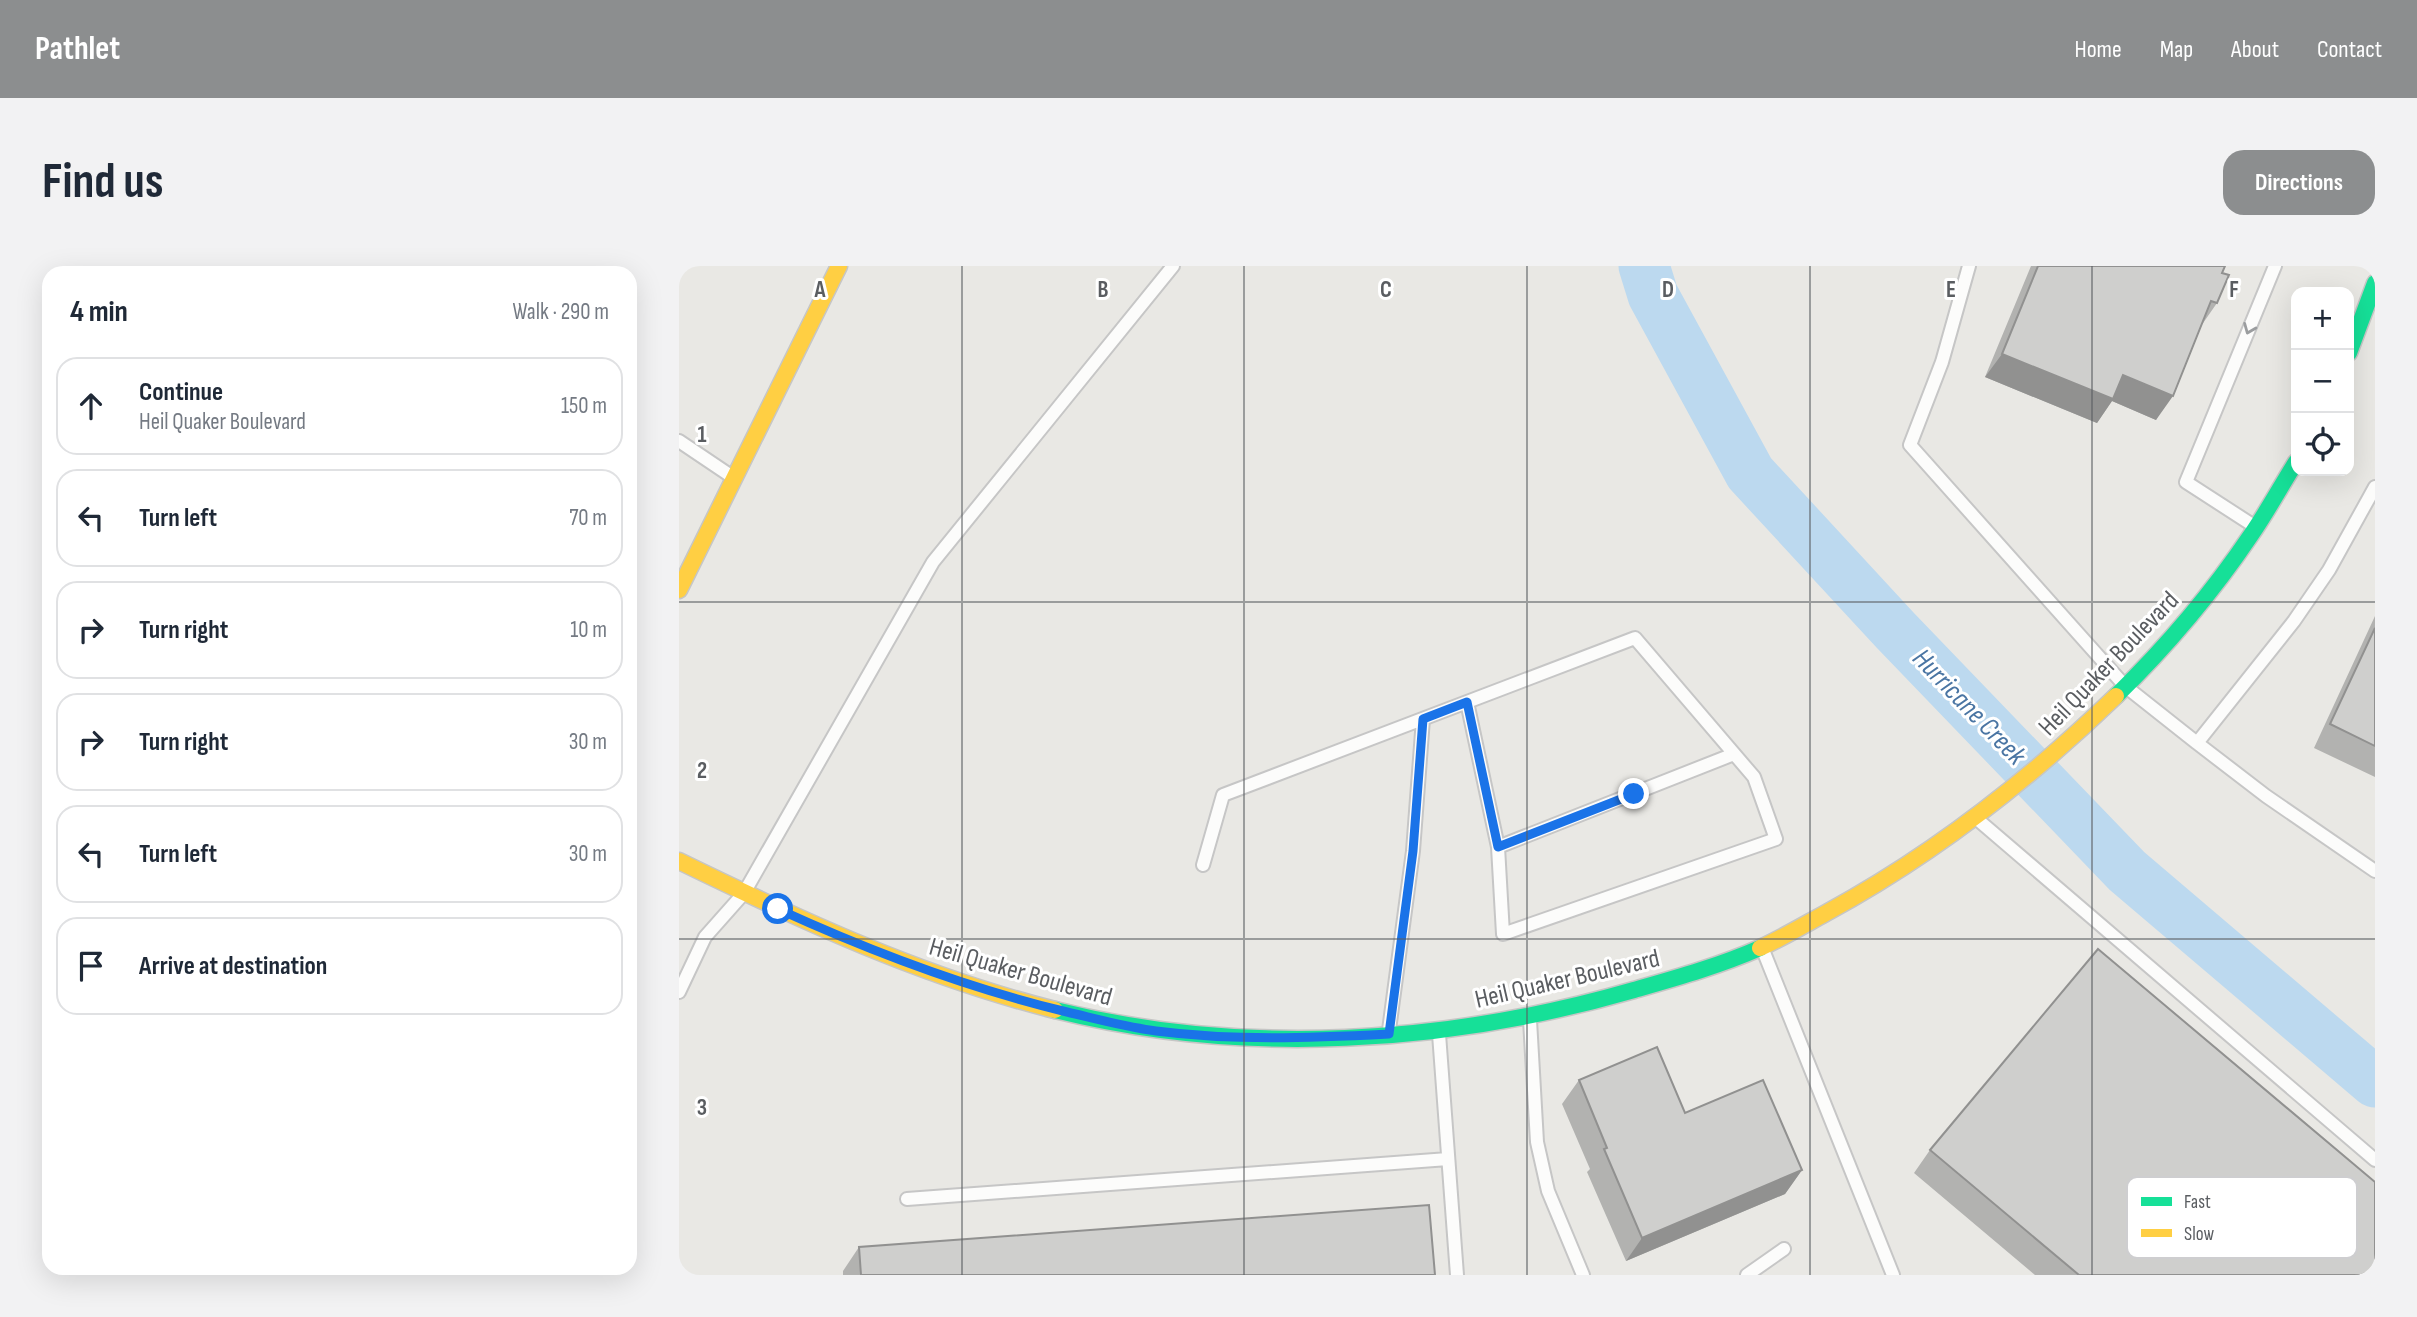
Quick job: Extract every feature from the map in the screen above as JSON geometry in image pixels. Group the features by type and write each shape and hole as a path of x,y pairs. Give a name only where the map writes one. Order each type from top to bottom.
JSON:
{"street":[{"path":"679,590 839,266"},
{"path":"2350,350 2370,310 2375,283"},
{"name":"Heil Quaker Boulevard","path":"679,861 831,933 928,972 1027,1003 1154,1031 1240,1038 1389,1034 1439,1030 1569,1008 1677,978 1781,938 1863,891 2014,788 2046,762 2125,686 2184,623 2257,527 2291,470"}],"lane":[{"path":"679,992 705,937 744,893 933,562 1173,266"},
{"path":"1969,266 1942,362 1910,445 2125,686 2266,796 2375,871"},
{"path":"2257,527 2186,482 2275,266"},
{"path":"679,441 734,478"},
{"path":"2197,743 2294,621 2329,570 2375,487"},
{"path":"1203,865 1223,795 1423,719 1467,702 1635,638 1754,777 1776,839 1503,934 1498,847 1467,702"},
{"path":"1389,1034 1413,851 1423,719"},
{"path":"1498,847 1734,754"},
{"path":"1975,817 2375,1160"},
{"path":"1762,946 1893,1275"},
{"path":"1529,1016 1537,1142 1548,1191 1583,1275"},
{"path":"1439,1030 1457,1275"},
{"path":"907,1199 1448,1159"},
{"path":"1747,1275 1784,1249"}],"building":[{"path":"2038,266 2225,266 2222,273 2229,275 2217,303 2211,301 2173,396 2123,375 2113,399 2002,354"},
{"path":"2375,628 2375,746 2330,724"},
{"path":"2098,949 2375,1182 2375,1275 2079,1275 1930,1150"},
{"path":"1657,1047 1685,1113 1763,1080 1802,1170 1642,1238 1604,1149 1607,1148 1579,1080"},
{"path":"1429,1205 1435,1275 861,1275 859,1247"}],"waterway":[{"name":"Hurricane Creek","path":"1644,266 1653,295 1750,473 1895,630 2127,871 2375,1082"}],"traffic: fast":[{"path":"2350,350 2375,283"},
{"path":"2116,696 2204,599 2257,526 2291,470"},
{"path":"1055,1010 1126,1025 1272,1039 1345,1038 1418,1032 1491,1023 1563,1008 1682,976 1760,948"}],"traffic: slow":[{"path":"679,590 839,266"},
{"path":"1760,948 1866,890 1942,841 2049,757 2116,696"},
{"path":"679,861 770,905 910,964 1006,997 1055,1010"}],"route":[{"path":"778,909 928,972 1027,1003 1112,1023 1154,1031 1240,1038 1389,1034 1413,851 1423,719 1467,702 1498,847 1634,794"}]}
